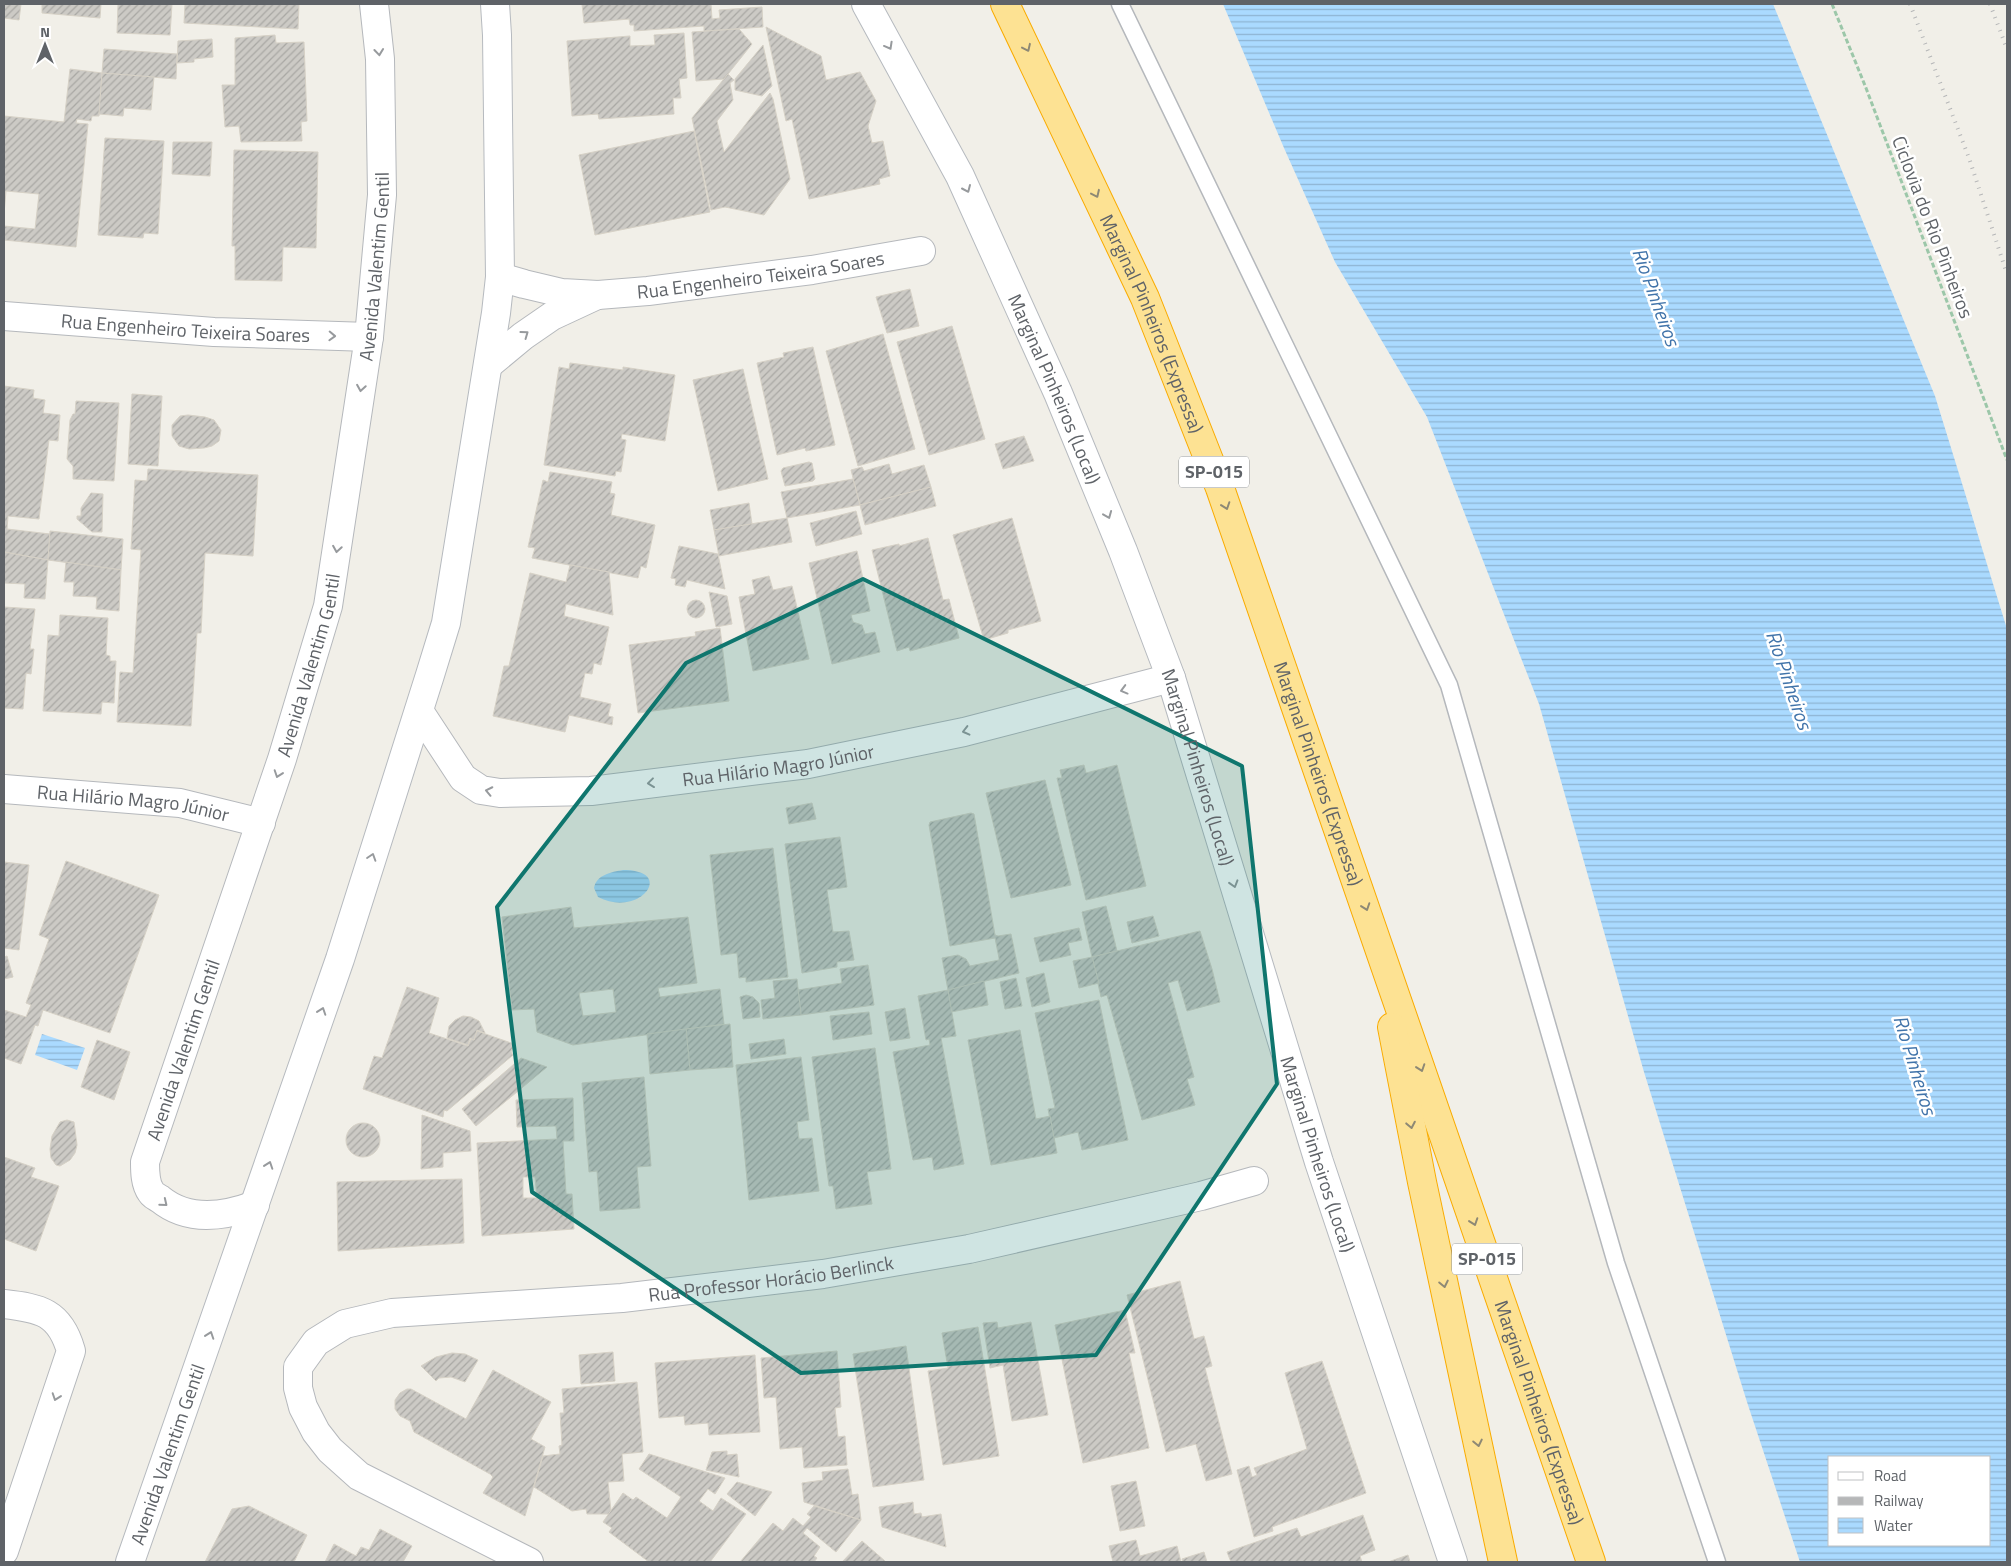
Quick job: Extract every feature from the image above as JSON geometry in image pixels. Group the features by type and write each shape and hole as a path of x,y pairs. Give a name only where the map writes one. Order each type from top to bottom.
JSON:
{"highway":[{"name":"Marginal Pinheiros (Expressa)","path":"1005,4 1145,298 1213,470 1591,1562"},
{"path":"1382,956 1407,1107 1503,1562"}],"street":[{"name":"Avenida Valentim Gentil","path":"255,1205 219,1215 193,1215 171,1208 151,1192 145,1176 145,1162 261,823 328,606 369,337 382,195 380,59 374,4"},
{"name":"Avenida Valentim Gentil","path":"130,1562 340,959 446,623 488,365 500,277 498,35 496,4"},
{"name":"Marginal Pinheiros (Local)","path":"866,4 964,185 1058,392 1123,551 1171,678 1320,1162 1453,1562"},
{"name":"Rua Engenheiro Teixeira Soares","path":"500,277 562,293 598,294 648,291 812,270 921,251"},
{"name":"Rua Engenheiro Teixeira Soares","path":"488,365 522,336 552,316 598,294"},
{"name":"Rua Engenheiro Teixeira Soares","path":"4,316 214,332 369,337"},
{"name":"Rua Hilário Magro Júnior","path":"419,711 462,778 481,790 500,794 591,791 808,764 964,732 1171,678"},
{"name":"Rua Hilário Magro Júnior","path":"4,789 180,803 261,823"},
{"name":"Rua Professor Horácio Berlinck","path":"529,1562 359,1476 330,1450 316,1432 303,1407 298,1388 298,1367 316,1342 345,1324 392,1313 622,1298 823,1274 968,1249 1201,1196 1254,1181"},
{"path":"4,1304 33,1308 54,1319 67,1334 71,1351 4,1552"}],"lane":[{"path":"1120,4 1450,685 1616,1263 1717,1562"}],"path":[{"name":"Ciclovia do Rio Pinheiros","path":"1832,4 1866,88 2007,460"}],"highlighted area":[{"path":"863,579 1242,766 1277,1084 1096,1355 801,1373 532,1192 497,907 686,663"}],"water":[{"name":"Rio Pinheiros","path":"1223,4 1773,4 1935,396 2007,629 2007,1562 1800,1562 1747,1402 1644,1072 1539,704 1427,417 1335,262"},
{"path":"623,870 639,872 648,877 650,884 646,892 638,898 627,902 613,902 598,897 594,888 598,880 609,873"},
{"path":"42,1034 85,1048 77,1070 35,1055"}],"building":[{"path":"4,4 21,4 19,20 4,18"},
{"path":"42,4 101,4 100,18 42,13"},
{"path":"118,4 172,4 170,35 117,33"},
{"path":"185,4 299,4 298,29 184,23"},
{"path":"582,4 711,4 712,19 720,18 719,10 762,7 763,27 704,31 704,26 634,31 634,25 630,25 629,19 584,23"},
{"path":"766,27 821,56 826,80 860,72 876,101 868,126 872,143 883,141 890,176 879,179 880,184 809,199 792,119 786,121"},
{"path":"739,29 752,44 724,79 696,81 692,32"},
{"path":"684,33 687,78 679,79 681,98 673,98 674,114 599,119 598,114 572,116 567,41 630,36 630,46 655,45 654,35"},
{"path":"275,35 276,43 304,42 307,121 301,122 302,141 241,142 239,126 225,127 222,85 235,85 235,38"},
{"path":"212,39 213,57 194,59 194,62 177,63 178,41"},
{"path":"763,45 772,86 762,96 735,90 735,79"},
{"path":"104,49 177,54 176,79 102,73"},
{"path":"70,69 102,73 99,116 92,116 91,121 77,119 76,123 88,124 76,247 4,240 4,226 35,229 39,194 6,191 4,214 4,116 64,122"},
{"path":"102,73 154,77 151,110 124,108 123,116 99,114"},
{"path":"728,74 734,80 730,83 733,100 717,121 724,152 770,93 773,99 790,179 764,215 725,207 711,210 692,118"},
{"path":"694,131 710,212 595,235 579,155"},
{"path":"105,138 164,141 158,234 144,233 143,238 98,235"},
{"path":"173,142 212,142 210,176 172,174"},
{"path":"234,150 318,152 316,248 283,247 282,281 235,280 235,246 232,246"},
{"path":"910,289 919,326 887,333 876,297"},
{"path":"952,326 985,439 929,455 897,342"},
{"path":"883,334 915,449 858,466 826,351"},
{"path":"813,347 835,445 806,451 805,448 777,455 757,363 784,357 783,353"},
{"path":"570,363 623,370 623,367 675,375 665,441 622,434 621,439 626,440 621,472 616,471 615,476 544,465 559,367 569,369"},
{"path":"743,369 768,479 718,491 693,380"},
{"path":"4,386 34,390 33,398 45,400 43,413 60,415 58,441 49,440 39,519 8,516 7,529 50,534 48,560 4,552"},
{"path":"132,394 162,396 158,466 128,464"},
{"path":"76,401 119,403 114,481 73,479 73,466 67,459 70,420 73,414 75,414"},
{"path":"188,415 214,420 221,430 219,441 212,446 204,448 189,449 179,446 172,436 172,425 180,416"},
{"path":"1024,436 1034,461 1003,469 995,444"},
{"path":"812,463 815,479 813,481 785,486 781,471 783,468"},
{"path":"889,464 892,474 924,465 931,487 860,505 851,470 862,467 864,471"},
{"path":"148,469 258,475 253,556 205,553 201,633 197,633 191,726 117,722 120,672 133,673 141,550 131,549 135,480 147,481"},
{"path":"550,472 612,482 610,493 615,494 611,515 655,525 646,568 641,566 638,578 532,558 535,548 528,547 543,480 548,482"},
{"path":"853,479 860,505 787,518 781,492"},
{"path":"931,487 936,506 865,525 860,505"},
{"path":"91,493 103,494 102,532 92,532 77,519 77,516 81,516 81,508"},
{"path":"749,503 752,524 714,530 710,510"},
{"path":"856,511 862,534 816,546 810,523"},
{"path":"787,518 792,542 719,556 714,530"},
{"path":"1012,518 1041,621 1008,630 1008,633 984,640 953,535"},
{"path":"50,531 123,539 121,570 48,560"},
{"path":"928,538 943,600 949,599 959,638 910,651 909,647 897,651 872,550 899,544 899,546"},
{"path":"679,546 718,554 725,589 687,580 685,587 675,585 676,579 671,578"},
{"path":"857,551 870,611 851,615 853,622 862,625 865,634 875,632 880,652 832,664 809,563"},
{"path":"4,552 48,560 45,599 24,598 25,584 4,583"},
{"path":"66,562 121,570 119,611 96,609 97,597 73,596 74,582 64,582"},
{"path":"570,565 609,572 613,615 566,604 564,616 609,627 601,665 594,663 592,674 585,673 580,697 611,704 608,716 613,717 612,725 569,715 565,732 493,716 504,666 509,666 530,573 566,582"},
{"path":"769,576 773,590 792,586 809,659 753,671 739,597 755,594 752,580"},
{"path":"709,592 727,596 732,624 716,627"},
{"path":"696,600 702,603 705,609 702,615 696,618 690,615 687,609 690,603"},
{"path":"4,607 35,609 30,649 34,649 31,674 26,673 23,709 4,708"},
{"path":"60,615 108,618 106,655 110,656 110,661 116,661 114,703 102,702 101,714 43,711 48,635 59,636"},
{"path":"720,628 729,701 638,713 629,645 696,636 695,632"},
{"path":"1084,765 1086,773 1117,765 1146,886 1086,900 1057,778 1062,778 1060,770"},
{"path":"1045,780 1071,885 1011,898 986,793"},
{"path":"812,803 816,819 789,824 786,808"},
{"path":"971,813 974,814 995,935 1011,934 1019,973 948,990 942,958 958,955 966,959 970,966 999,960 995,938 950,946 929,825 930,822"},
{"path":"840,837 847,887 827,890 833,932 849,931 854,960 837,962 837,967 802,973 785,844"},
{"path":"773,848 788,977 746,982 746,977 739,978 737,953 721,955 710,855"},
{"path":"66,861 159,895 110,1033 43,1010 38,1026 35,1025 21,1064 4,1058 4,1010 26,1017 31,1005 26,1003 49,939 39,935"},
{"path":"4,862 29,865 19,950 4,948"},
{"path":"1106,906 1117,951 1092,957 1082,912"},
{"path":"571,907 574,928 688,917 697,983 658,988 660,997 720,989 724,1024 573,1045 537,1032 534,1009 512,1010 502,917","holes":["613,989 616,1012 583,1016 579,993"]},
{"path":"1153,916 1159,936 1132,943 1127,922"},
{"path":"1079,928 1082,940 1068,943 1071,955 1040,962 1034,938"},
{"path":"1200,931 1220,1002 1187,1011 1178,980 1168,983 1194,1077 1187,1079 1195,1105 1142,1120 1107,995 1101,997 1092,957"},
{"path":"7,956 13,977 4,979 4,957"},
{"path":"1092,957 1099,983 1079,988 1073,961"},
{"path":"868,965 874,1005 801,1015 798,990 842,983 840,969"},
{"path":"1044,973 1050,1002 1032,1007 1026,978"},
{"path":"1016,978 1022,1006 1005,1009 1000,982"},
{"path":"797,979 801,1015 763,1019 761,1000 775,998 773,981"},
{"path":"984,981 988,1005 951,1012 948,990"},
{"path":"407,987 439,998 429,1033 468,1046 471,1039 474,1040 477,1031 514,1044 511,1052 513,1055 447,1111 444,1110 443,1117 363,1089 374,1056 382,1058"},
{"path":"948,990 956,1036 941,1038 964,1164 934,1170 932,1157 913,1160 893,1052 930,1045 929,1039 926,1040 918,996"},
{"path":"746,995 753,997 759,1003 760,1017 743,1019 740,997"},
{"path":"1099,1000 1128,1140 1082,1150 1078,1132 1054,1138 1048,1109 1055,1108 1035,1013"},
{"path":"905,1008 910,1038 890,1041 885,1012"},
{"path":"869,1012 872,1034 833,1040 830,1016"},
{"path":"463,1016 479,1021 485,1033 477,1030 474,1040 470,1038 468,1045 447,1038 449,1026"},
{"path":"730,1024 733,1067 690,1070 686,1029"},
{"path":"686,1029 690,1070 650,1074 647,1034"},
{"path":"1020,1030 1036,1119 1050,1116 1057,1153 991,1165 968,1040"},
{"path":"784,1039 786,1054 751,1059 749,1044"},
{"path":"97,1040 130,1052 114,1100 81,1087"},
{"path":"875,1048 891,1169 867,1172 872,1204 836,1209 833,1186 829,1186 812,1057"},
{"path":"801,1057 809,1120 797,1122 799,1139 812,1138 819,1191 749,1200 736,1065"},
{"path":"521,1058 547,1067 476,1126 462,1109"},
{"path":"644,1077 651,1166 637,1167 640,1208 600,1211 597,1171 589,1172 582,1083"},
{"path":"573,1098 574,1141 563,1141 566,1194 572,1194 574,1229 482,1236 477,1143 557,1139 556,1126 517,1127 516,1100","holes":["523,1177 535,1177 537,1198 523,1198"]},
{"path":"422,1115 470,1131 471,1151 443,1153 443,1167 421,1169"},
{"path":"67,1120 74,1122 77,1145 75,1153 70,1160 60,1166 56,1165 51,1158 50,1149 52,1136 60,1122"},
{"path":"363,1123 370,1124 375,1128 379,1133 379,1147 375,1152 370,1156 363,1157 356,1156 351,1152 347,1147 346,1140 347,1133 351,1128 356,1124"},
{"path":"4,1157 35,1168 31,1177 59,1186 36,1251 4,1239"},
{"path":"462,1179 464,1243 338,1251 337,1182"},
{"path":"1180,1281 1194,1339 1204,1336 1212,1366 1205,1368 1232,1474 1206,1481 1196,1444 1166,1452 1127,1295"},
{"path":"1125,1310 1135,1353 1129,1353 1149,1448 1083,1463 1055,1325"},
{"path":"997,1322 998,1328 1031,1322 1048,1415 1012,1421 1003,1365 990,1368 983,1323"},
{"path":"978,1327 999,1456 943,1465 928,1371 948,1368 942,1333"},
{"path":"906,1346 924,1480 873,1487 853,1354"},
{"path":"837,1351 841,1407 835,1408 838,1437 845,1436 847,1465 804,1468 802,1447 780,1449 776,1397 764,1398 761,1358"},
{"path":"613,1352 615,1381 581,1384 579,1355"},
{"path":"452,1353 465,1354 478,1360 465,1382 451,1377 439,1378 436,1381 421,1366 436,1357"},
{"path":"755,1355 760,1432 709,1435 708,1423 685,1425 684,1416 659,1418 655,1363"},
{"path":"1322,1361 1366,1493 1272,1527 1273,1531 1254,1537 1237,1470 1249,1466 1252,1477 1257,1475 1254,1468 1307,1449 1285,1373"},
{"path":"493,1370 551,1402 531,1439 545,1447 525,1516 483,1493 493,1477 490,1474 414,1432 410,1421 400,1416 395,1409 395,1400 400,1393 411,1389 466,1419"},
{"path":"637,1382 643,1452 622,1454 624,1481 608,1482 611,1511 609,1514 587,1514 586,1509 572,1511 534,1487 543,1456 560,1454 559,1446 562,1445 560,1413 564,1413 562,1389"},
{"path":"727,1451 727,1455 737,1454 739,1477 706,1470 712,1452"},
{"path":"649,1454 725,1478 715,1494 708,1489 699,1501 713,1511 721,1498 746,1514 710,1562 649,1562 609,1532 612,1528 603,1522 623,1493 633,1500 636,1497 667,1518 681,1497 639,1469"},
{"path":"848,1469 852,1495 858,1494 861,1520 804,1502 802,1483 823,1480 822,1472"},
{"path":"1136,1481 1145,1526 1120,1531 1111,1486"},
{"path":"737,1482 772,1492 755,1516 727,1494"},
{"path":"913,1502 914,1514 921,1513 922,1517 941,1514 946,1547 882,1527 879,1507"},
{"path":"249,1506 307,1535 294,1562 205,1562 232,1509"},
{"path":"814,1506 861,1520 836,1552 807,1528 803,1533 820,1547 814,1556 817,1558 814,1562 740,1562 773,1523 783,1531 793,1518 803,1526 811,1517 807,1514"},
{"path":"1363,1515 1375,1550 1360,1556 1362,1562 1231,1562 1227,1552 1297,1528 1301,1537"},
{"path":"380,1529 412,1546 403,1562 325,1562 334,1544 356,1556 361,1547 369,1550"},
{"path":"1136,1540 1140,1556 1177,1546 1181,1562 1113,1562 1109,1546"},
{"path":"862,1541 885,1561 842,1562"},
{"path":"1204,1552 1207,1562 1183,1562 1182,1559"},
{"path":"1408,1555 1410,1562 1388,1562"}],"railway":[{"path":"1910,4 1969,158 2007,274"},
{"path":"1990,4 2007,49"}]}
